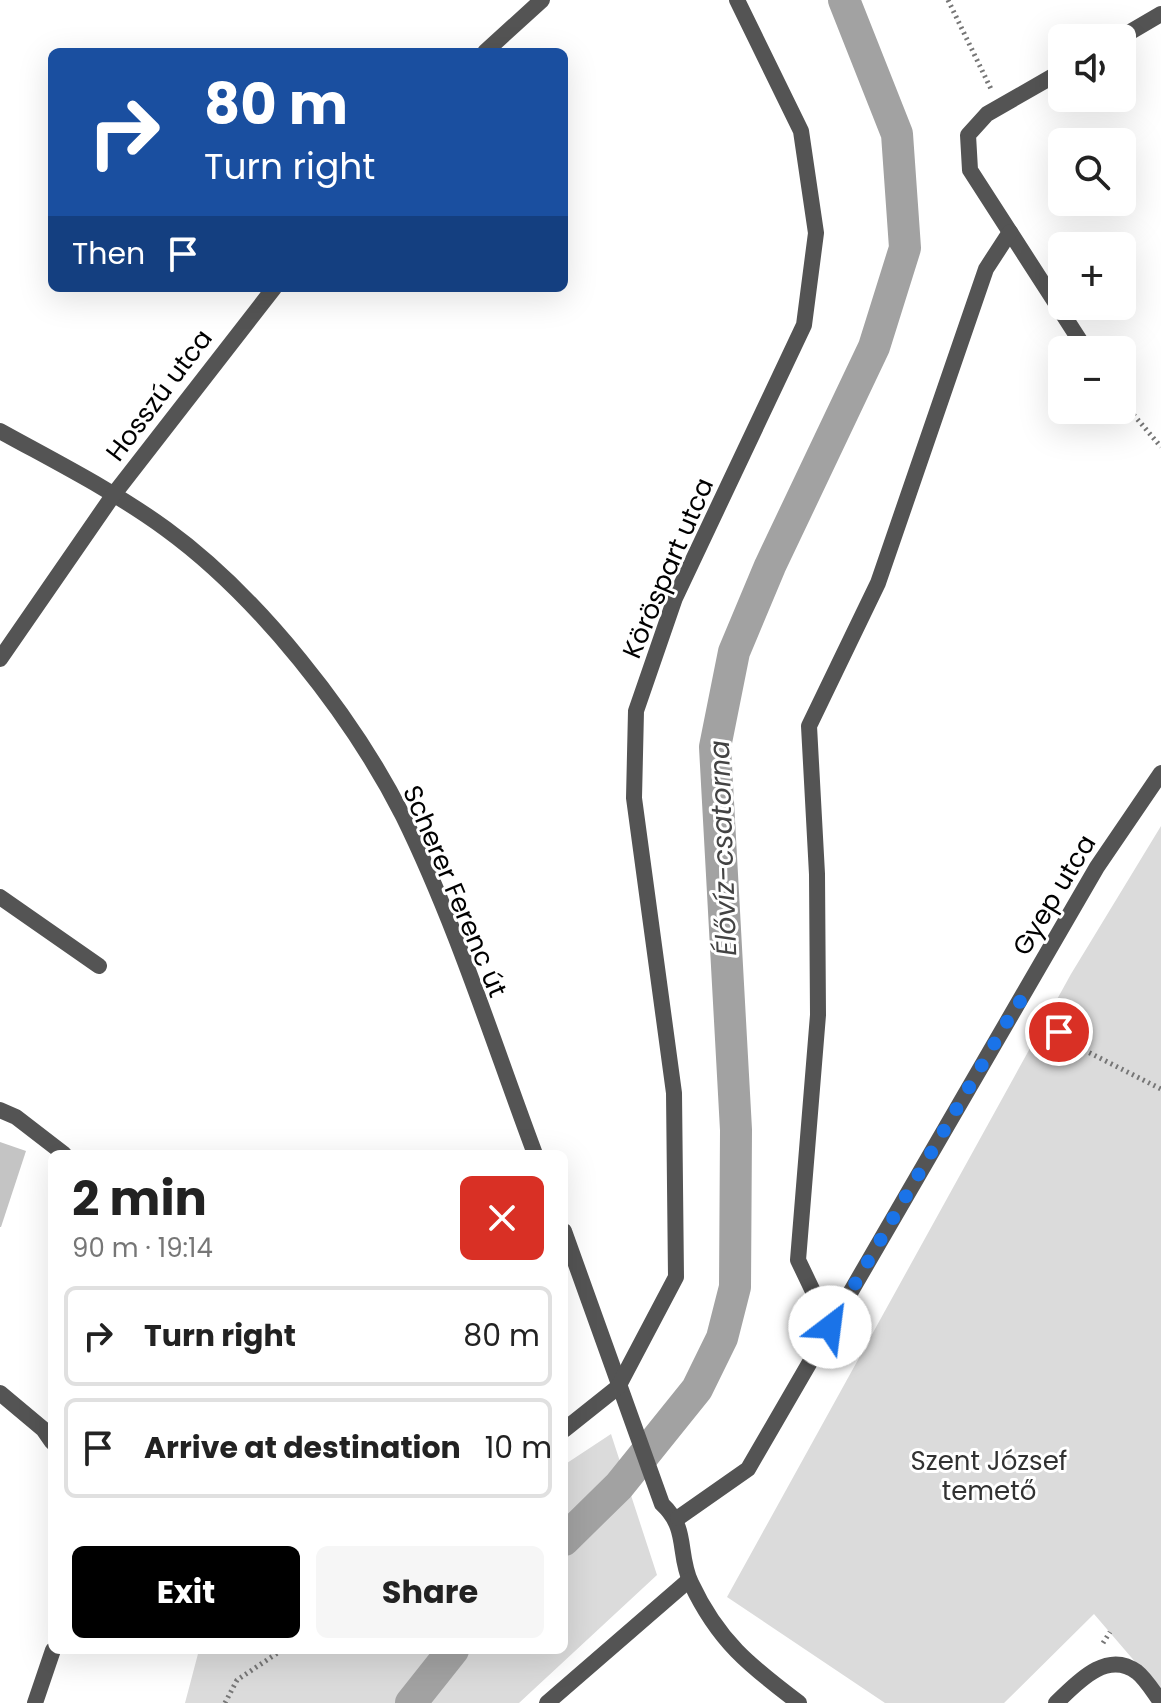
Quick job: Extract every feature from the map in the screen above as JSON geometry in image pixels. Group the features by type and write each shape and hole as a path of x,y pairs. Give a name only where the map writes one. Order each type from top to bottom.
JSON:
{"street":[{"path":"489,48 542,0"},
{"name":"Köröspart utca","path":"568,1427 618,1387 676,1277 674,1093 634,798 636,711 675,598 804,325 816,233 801,131 737,0"},
{"path":"1136,29 1161,14"},
{"path":"1048,79 987,114 968,135 970,170 1077,336"},
{"path":"830,1327 798,1260 818,1015 817,874 809,726 878,583 986,269 1010,232"},
{"name":"Hosszú utca","path":"0,659 114,494 271,292"},
{"name":"Scherer Ferenc út","path":"0,431 114,494 167,530 282,637 347,726 402,815 442,906 534,1150"},
{"name":"Gyep utca","path":"678,1518 748,1469 1097,867 1161,773"},
{"path":"0,897 99,966"},
{"path":"0,1110 16,1117 59,1150"},
{"path":"568,1243 662,1504 678,1518 689,1580 716,1631 744,1662 799,1703"},
{"path":"0,1393 48,1436"},
{"path":"547,1703 689,1580"},
{"path":"35,1703 52,1654"},
{"path":"1056,1703 1090,1671 1113,1664 1136,1671 1161,1702"}],"path":[{"path":"948,0 999,107"},
{"path":"1136,418 1161,447"},
{"path":"1019,1001 1078,1047 1161,1089"},
{"path":"225,1703 237,1680 276,1654"}],"green space":[{"name":"Szent József temető","path":"1161,826 1161,1692 1094,1614 1004,1703 885,1703 727,1597 1071,974"},
{"path":"611,1434 657,1575 519,1703 185,1703 198,1654 568,1654 568,1462"}],"building":[{"path":"0,1142 26,1151 1,1227 0,1227"}],"waterway":[{"name":"Élővíz-csatorna","path":"568,1536 619,1486 697,1389 722,1338 735,1287 736,1130 715,747 734,652 770,566 874,347 905,248 897,134 844,0"},
{"name":"Élővíz-csatorna","path":"411,1703 450,1654"}],"route":[{"path":"830,1327 1019,1001 1059,1032"}]}
